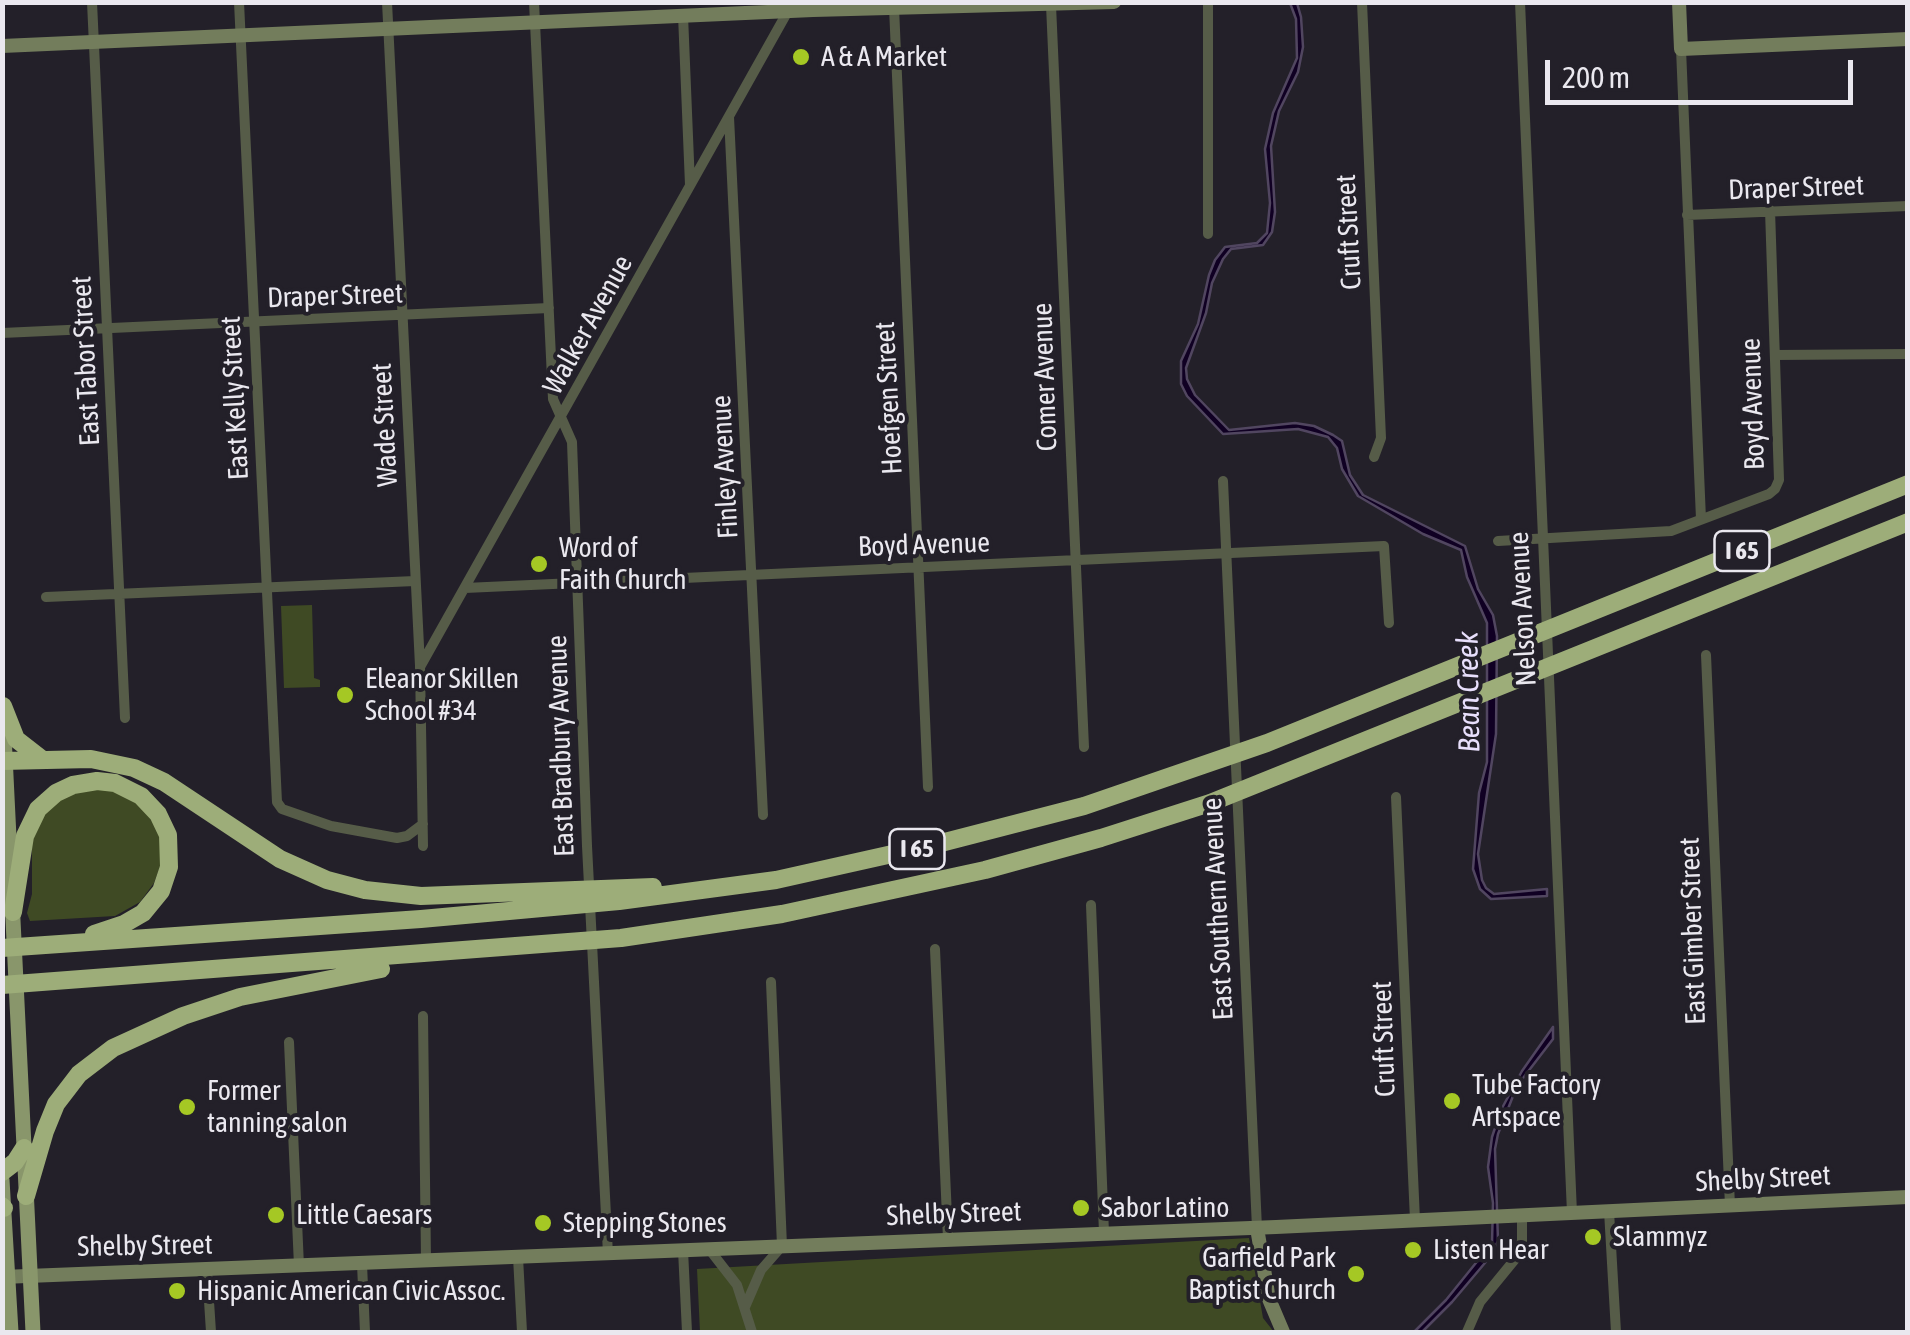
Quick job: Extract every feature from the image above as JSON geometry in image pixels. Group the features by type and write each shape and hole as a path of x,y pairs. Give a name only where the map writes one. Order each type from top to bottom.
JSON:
{"highway":[{"name":"I 65","path":"564,899 758,883 1020,824 1267,744 1908,484"},
{"name":"I 65","path":"2,984 621,938 782,914 943,880 1050,853 1210,803 1908,522"},
{"path":"3,703 16,739 43,760"},
{"path":"4,761 101,760 144,771 280,860 360,889 421,896 564,899"},
{"path":"13,912 26,831 43,804 64,788 87,782 111,782 133,791 155,810 168,836 170,859 163,886 150,906 135,918 65,943"},
{"path":"2,948 564,899"},
{"path":"26,1196 44,1130 56,1104 79,1074 123,1042 192,1012 256,992 520,948"},
{"path":"2,1172 24,1148"}],"main road":[{"path":"2,46 791,7 1114,2"},
{"path":"1679,2 1681,48 1908,39"},
{"path":"3,703 34,1332"},
{"path":"2,1180 11,1332"},
{"name":"Shelby Street","path":"5,1276 1257,1228 1908,1198"},
{"name":"East Southern Avenue","path":"1257,1228 1268,1299 1282,1332"}],"street":[{"name":"East Tabor Street","path":"92,2 125,718"},
{"name":"East Kelly Street","path":"239,2 275,792 282,809 344,829 397,838 408,836 423,824"},
{"name":"Wade Street","path":"387,2 420,668 423,846"},
{"name":"East Bradbury Avenue","path":"534,2 553,398 572,442 608,1254"},
{"path":"1208,2 1208,234"},
{"name":"Cruft Street","path":"1362,2 1382,438 1374,457"},
{"name":"Nelson Avenue","path":"1520,2 1572,1213"},
{"name":"Comer Avenue","path":"1051,5 1084,747"},
{"name":"Walker Avenue","path":"420,668 791,7"},
{"name":"Hoefgen Street","path":"894,7 928,788"},
{"path":"683,15 690,186"},
{"path":"1681,48 1701,519"},
{"name":"Finley Avenue","path":"730,117 763,815"},
{"name":"Draper Street","path":"1688,215 1908,206"},
{"name":"Boyd Avenue","path":"1498,541 1654,534 1692,525 1770,494 1780,480 1770,210"},
{"name":"Draper Street","path":"2,333 549,308"},
{"path":"1775,355 1908,354"},
{"name":"East Southern Avenue","path":"1223,480 1257,1228"},
{"name":"Boyd Avenue","path":"465,588 1384,546 1388,622"},
{"path":"46,597 415,581"},
{"name":"East Gimber Street","path":"1706,655 1730,1206"},
{"name":"Cruft Street","path":"1396,797 1414,1220"},
{"path":"1091,906 1104,1233"},
{"path":"935,949 948,1240"},
{"path":"745,1306 761,1270 782,1246 771,982"},
{"path":"423,1016 426,1261"},
{"path":"289,1042 300,1266"},
{"path":"1609,1211 1616,1332"},
{"path":"1467,1332 1480,1302 1516,1258 1522,1241 1517,1215"},
{"path":"709,1249 726,1267 745,1306 752,1332"},
{"path":"683,1250 687,1332"},
{"path":"518,1257 522,1332"},
{"path":"362,1264 366,1332"},
{"path":"207,1270 210,1332"}],"green space":[{"path":"312,605 314,678 320,680 320,687 284,688 281,606"},
{"path":"82,788 121,790 145,811 159,831 163,858 154,883 140,902 115,916 30,921 27,913 32,894 32,840 45,810 61,796"},
{"path":"1249,1238 1263,1318 1274,1332 700,1332 697,1269"}],"shaded area":[{"name":"Bean Creek","path":"1290,3 1297,3 1303,47 1298,72 1279,111 1271,146 1275,212 1272,232 1263,245 1231,249 1223,259 1186,368 1187,379 1195,395 1229,430 1295,423 1333,435 1342,441 1350,475 1363,495 1465,546 1478,589 1493,615 1497,636 1496,734 1478,854 1482,880 1494,894 1547,889 1547,896 1491,899 1480,889 1473,869 1479,793 1487,762 1487,623 1467,577 1461,550 1423,534 1358,496 1342,469 1337,448 1328,437 1298,429 1223,434 1187,396 1181,384 1181,361 1198,324 1215,260 1225,247 1257,243 1267,233 1270,203 1265,149 1273,113 1297,58 1296,19"},
{"path":"1553,1027 1553,1039 1517,1086 1498,1134 1498,1241 1490,1257 1452,1302 1422,1332 1414,1332 1492,1243 1493,1203 1488,1167 1492,1137 1522,1071"}],"place":[{"name":"A & A Market","path":"801,57"},
{"name":"Word of Faith Church","path":"539,564"},
{"name":"Eleanor Skillen School #34","path":"345,695"},
{"name":"Tube Factory Artspace","path":"1452,1101"},
{"name":"Former tanning salon","path":"187,1107"},
{"name":"Sabor Latino","path":"1081,1208"},
{"name":"Little Caesars","path":"276,1215"},
{"name":"Stepping Stones","path":"543,1223"},
{"name":"Slammyz","path":"1593,1237"},
{"name":"Listen Hear","path":"1413,1250"},
{"name":"Garfield Park Baptist Church","path":"1356,1274"},
{"name":"Hispanic American Civic Assoc.","path":"177,1291"}]}
